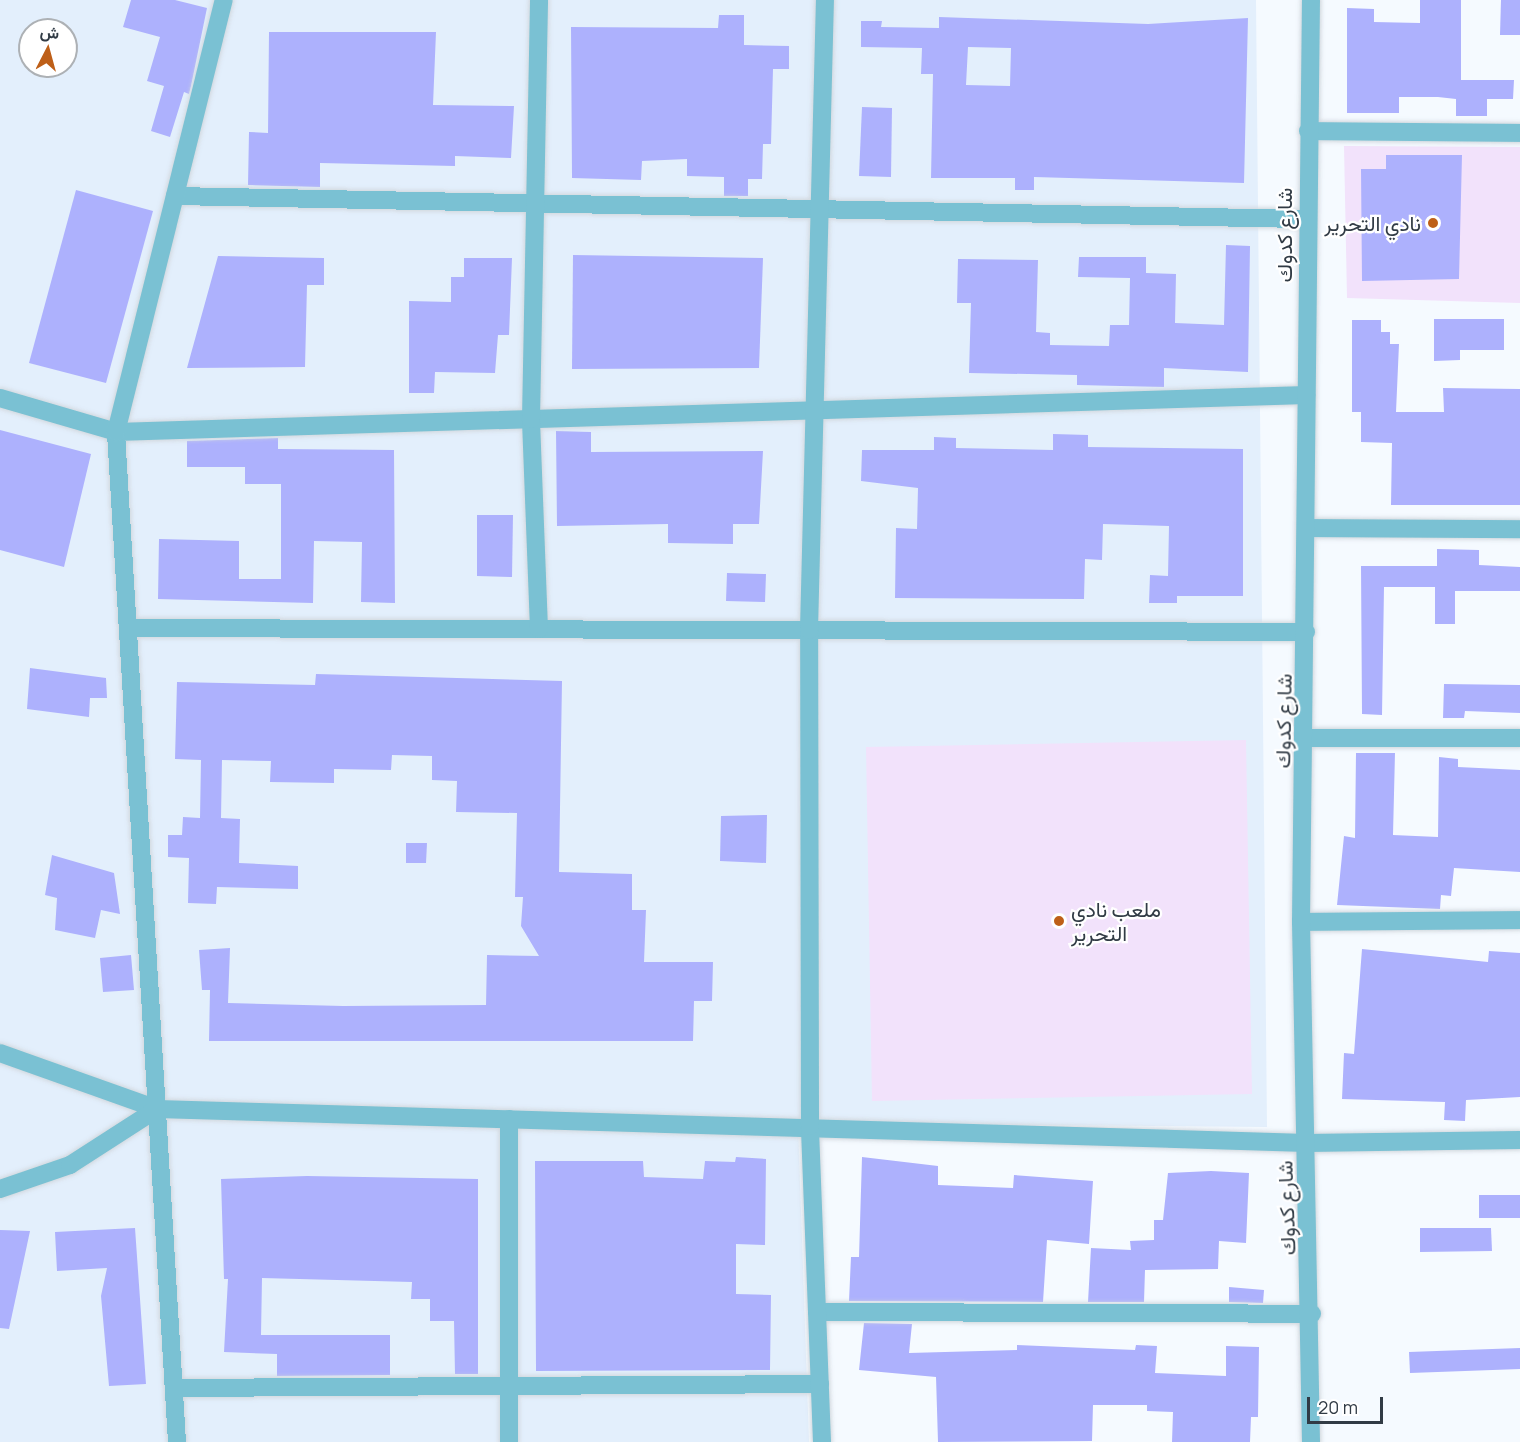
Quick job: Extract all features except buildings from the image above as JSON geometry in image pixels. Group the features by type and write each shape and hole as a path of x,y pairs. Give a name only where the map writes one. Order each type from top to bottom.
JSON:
{"street":[{"path":"177,1442 116,432 224,0"},
{"path":"538,629 531,419 539,0"},
{"path":"822,1442 810,1126 809,630 818,410 825,0"},
{"name":"شارع كدوك","path":"1311,0 1305,219 1306,738 1301,922 1312,1314 1311,1442"},
{"path":"1308,130 1520,133"},
{"path":"175,196 1305,219"},
{"path":"0,398 116,432 1306,395"},
{"path":"1306,528 1520,529"},
{"path":"128,628 1306,632"},
{"path":"1306,738 1520,738"},
{"path":"1301,922 1520,920"},
{"path":"0,1053 157,1108 810,1126 1306,1143 1520,1140"},
{"path":"0,1189 70,1165 157,1108"},
{"path":"509,1119 509,1442"},
{"path":"817,1312 1312,1314"},
{"path":"174,1388 820,1384"}],"shaded area":[{"path":"0,0 1256,0 1267,1127 798,1123 809,1442 0,1442"},
{"name":"نادي التحرير","path":"1344,146 1520,147 1520,303 1347,298"},
{"name":"ملعب نادي التحرير","path":"1246,740 1252,1094 872,1101 866,747"}],"place":[{"name":"نادي التحرير","path":"1433,223"},
{"name":"ملعب نادي التحرير","path":"1059,921"}]}
